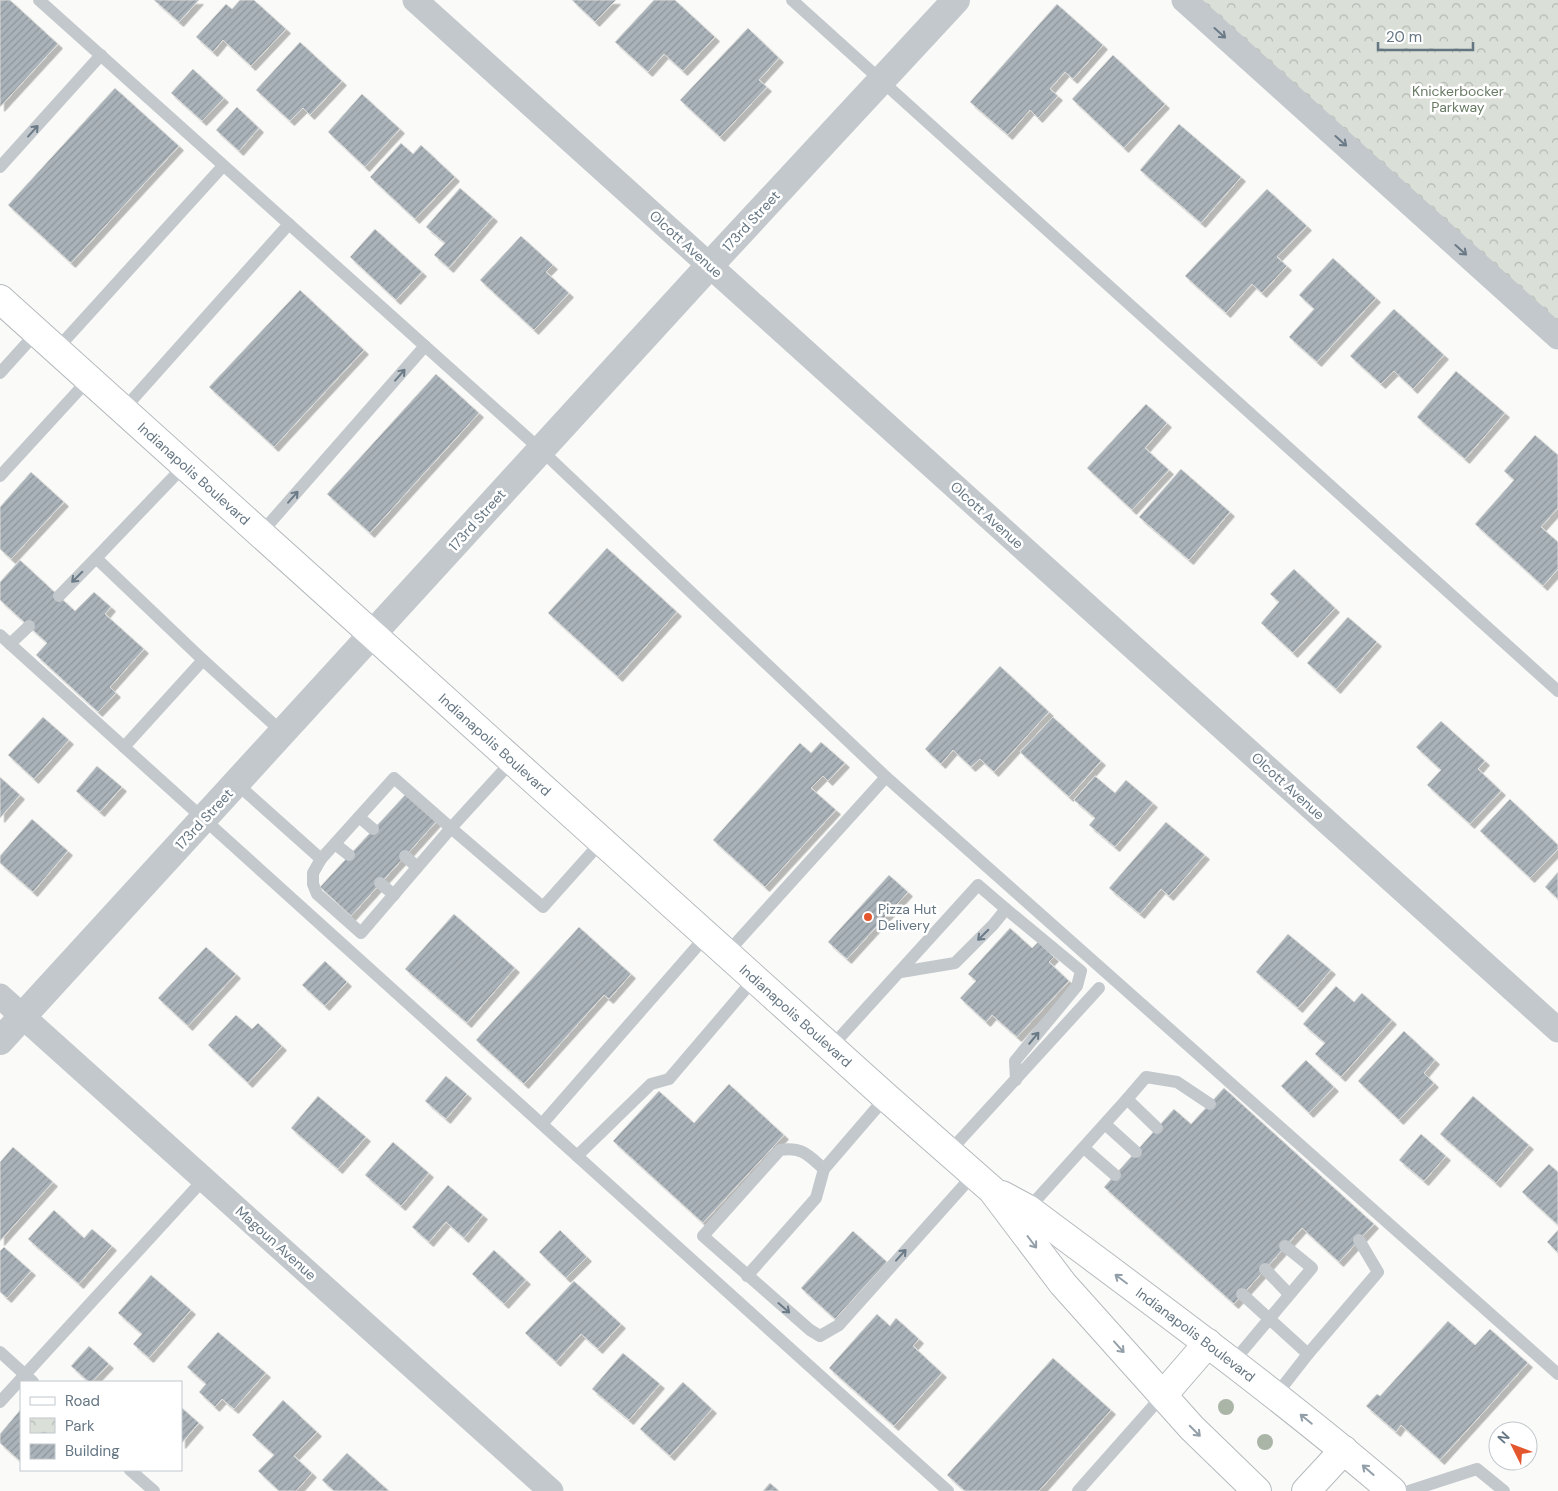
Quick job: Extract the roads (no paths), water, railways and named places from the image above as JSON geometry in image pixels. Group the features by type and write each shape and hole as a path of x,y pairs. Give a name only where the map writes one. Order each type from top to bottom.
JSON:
{"main road":[{"name":"Indianapolis Boulevard","path":"0,299 886,1097 983,1182 1028,1209 1233,1362 1344,1450 1392,1491"},
{"name":"Indianapolis Boulevard","path":"983,1182 1063,1284 1192,1428 1257,1491"},
{"path":"1163,1395 1208,1344"},
{"path":"1306,1491 1344,1450"}],"street":[{"name":"Olcott Avenue","path":"415,0 1558,1030"},
{"name":"173rd Street","path":"0,1041 540,450 956,0"},
{"path":"1184,0 1558,337"},
{"name":"Magoun Avenue","path":"0,996 551,1491"}],"lane":[{"path":"39,0 540,450 886,776 1558,1374"},
{"path":"792,0 1558,691"},
{"path":"0,167 101,55"},
{"path":"0,373 46,341 223,166"},
{"path":"123,410 288,224"},
{"path":"261,533 425,346"},
{"path":"0,476 88,379"},
{"path":"58,596 185,465"},
{"path":"96,558 282,732"},
{"path":"10,644 29,626"},
{"path":"0,635 948,1491"},
{"path":"124,747 203,660"},
{"path":"513,760 451,828 361,933 317,894 313,884 313,873 321,860 394,778 451,828 543,907 602,841"},
{"path":"727,953 886,776"},
{"path":"236,783 321,860"},
{"path":"359,817 373,829"},
{"path":"335,844 349,855"},
{"path":"405,856 417,867"},
{"path":"380,883 394,895"},
{"path":"831,1047 978,885 1081,971 1077,986 1015,1060 1016,1080"},
{"path":"901,972 955,963 993,925 1006,909"},
{"path":"542,1124 707,935"},
{"path":"577,1156 651,1084 669,1078 755,978"},
{"path":"949,1152 1099,988"},
{"path":"1028,1209 1146,1077 1177,1082 1210,1104"},
{"path":"747,1276 816,1198 824,1169 886,1097"},
{"path":"1127,1099 1157,1128"},
{"path":"1105,1124 1136,1152"},
{"path":"824,1169 803,1151 791,1148 780,1150 703,1236 810,1330 820,1336 839,1326 983,1182"},
{"path":"1084,1148 1115,1175"},
{"path":"0,1352 29,1379 204,1179"},
{"path":"1276,1395 1308,1354 1378,1272 1358,1240"},
{"path":"1233,1362 1312,1268 1286,1246"},
{"path":"1265,1269 1290,1294"},
{"path":"1242,1294 1308,1354"},
{"path":"0,1402 20,1386"},
{"path":"1078,1491 1163,1395"},
{"path":"1409,1491 1477,1469 1504,1491"},
{"path":"131,1471 154,1491"}],"place":[{"name":"Pizza Hut Delivery","path":"868,917"}],"park label":[{"name":"Knickerbocker Parkway","path":"1458,99"}]}
